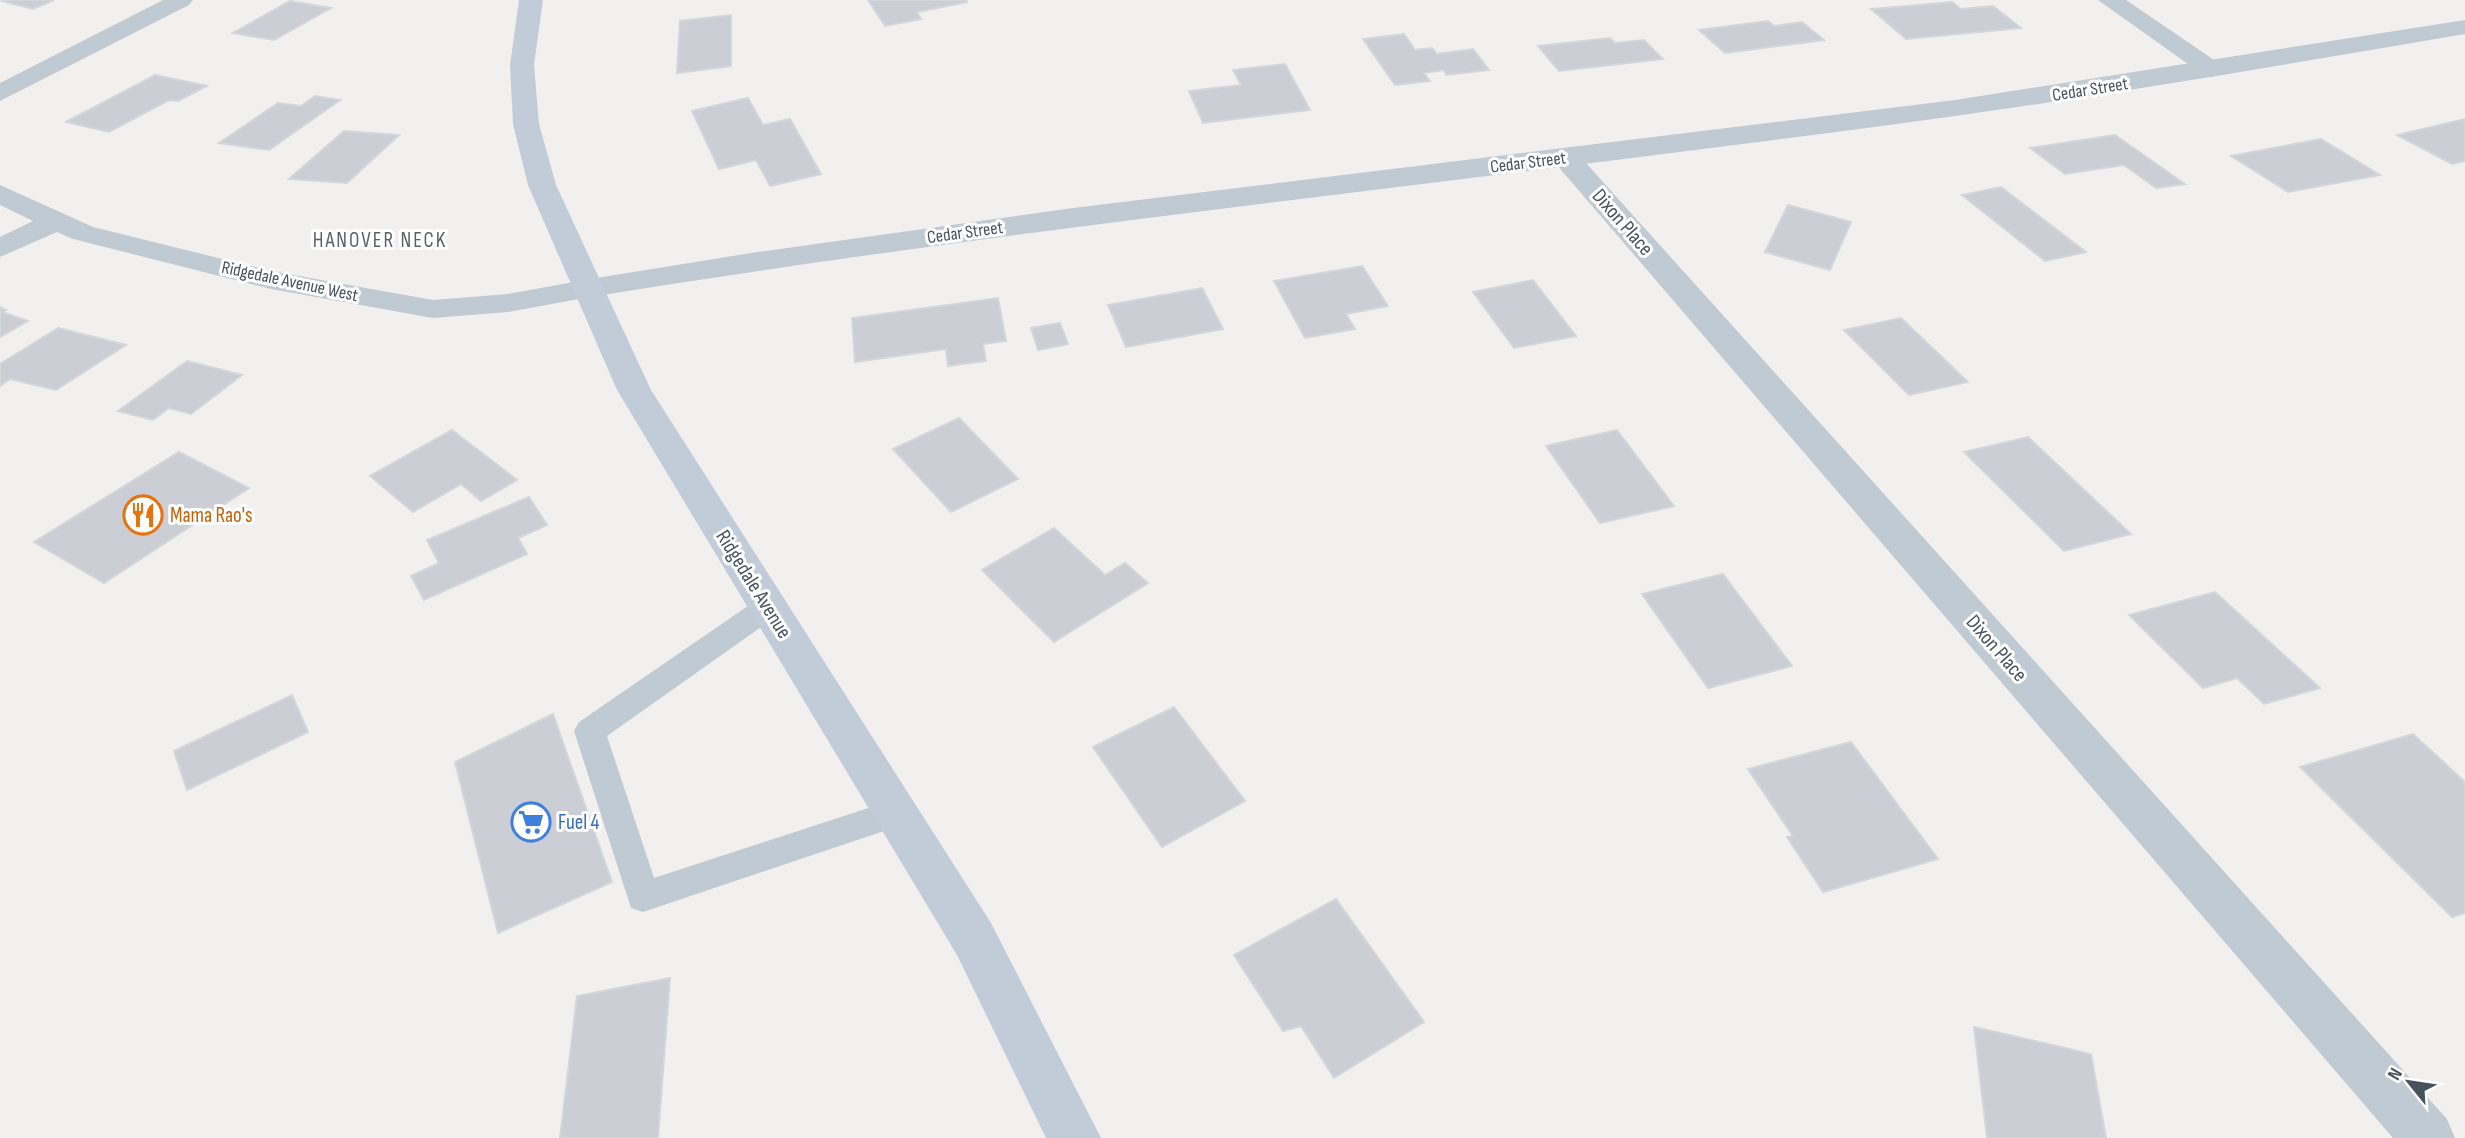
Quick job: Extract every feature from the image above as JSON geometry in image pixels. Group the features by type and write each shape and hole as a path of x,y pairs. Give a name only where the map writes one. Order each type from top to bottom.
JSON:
{"main road":[{"name":"Ridgedale Avenue","path":"531,0 522,65 526,124 542,185 634,390 974,939 1074,1138"}],"street":[{"path":"0,93 181,0"},
{"path":"2110,0 2211,69"},
{"name":"Cedar Street","path":"590,288 762,259 2059,94 2465,27"},
{"name":"Dixon Place","path":"1566,158 2428,1138"},
{"name":"Ridgedale Avenue West","path":"0,194 83,233 271,280 433,309 508,303 590,288"},
{"path":"0,248 56,221"}],"lane":[{"path":"768,607 590,731 643,897 896,813"}],"building":[{"path":"54,0 33,9 2,1"},
{"path":"868,0 967,2 917,12 921,19 885,26"},
{"path":"290,1 331,8 274,40 233,33"},
{"path":"1952,2 1961,9 1993,6 2021,28 1906,39 1871,9"},
{"path":"731,15 731,66 677,73 680,21"},
{"path":"1768,21 1774,26 1802,22 1824,40 1725,53 1699,30"},
{"path":"1404,34 1415,50 1432,48 1437,54 1473,49 1489,70 1446,75 1444,70 1424,73 1430,81 1395,85 1363,39"},
{"path":"1610,38 1615,43 1644,40 1663,59 1559,71 1538,46"},
{"path":"1285,64 1310,110 1203,123 1189,91 1241,85 1233,70"},
{"path":"155,75 207,86 178,101 169,100 109,132 66,122"},
{"path":"315,96 340,100 269,150 219,143 278,103 301,106"},
{"path":"748,98 763,125 790,119 821,174 770,186 756,160 719,169 692,111"},
{"path":"2465,119 2465,161 2452,164 2397,135"},
{"path":"344,131 399,135 347,183 289,179"},
{"path":"2115,135 2185,184 2156,188 2124,165 2065,174 2030,148"},
{"path":"2321,139 2380,175 2288,192 2231,156"},
{"path":"2001,187 2086,252 2045,261 1962,195"},
{"path":"1788,205 1851,222 1830,270 1765,252"},
{"path":"1362,266 1388,306 1346,314 1355,329 1305,338 1274,281"},
{"path":"1533,280 1576,336 1514,348 1473,292"},
{"path":"1202,288 1223,329 1126,347 1108,305"},
{"path":"998,298 1006,341 983,344 986,361 948,366 946,349 855,362 852,318"},
{"path":"0,307 6,310 2,312 28,321 0,337"},
{"path":"1901,318 1968,382 1909,395 1844,330"},
{"path":"1060,323 1068,344 1038,350 1031,328"},
{"path":"58,328 126,345 56,390 10,379 0,386 0,364"},
{"path":"187,361 242,375 191,414 169,408 153,420 118,411"},
{"path":"959,418 1018,479 951,512 893,449"},
{"path":"452,430 517,480 481,501 461,484 413,512 370,476"},
{"path":"1617,430 1674,506 1600,523 1546,446"},
{"path":"2028,437 2131,534 2064,551 1964,452"},
{"name":"Mama Rao's","path":"179,452 249,488 104,583 34,542"},
{"path":"529,497 547,525 518,538 527,554 424,600 411,576 439,563 427,540"},
{"path":"1054,528 1105,575 1125,563 1148,583 1054,642 982,570"},
{"path":"1723,574 1792,666 1708,688 1642,594"},
{"path":"2215,592 2320,688 2264,704 2237,678 2203,688 2129,615"},
{"path":"292,695 308,732 187,790 174,751"},
{"path":"1174,707 1245,801 1162,847 1093,747"},
{"name":"Fuel 4","path":"553,714 612,882 498,933 455,762"},
{"path":"2413,734 2465,782 2465,913 2452,917 2300,767"},
{"path":"1851,742 1938,859 1823,892 1787,837 1793,836 1748,769"},
{"path":"1336,899 1424,1022 1334,1078 1301,1026 1283,1031 1234,955"},
{"path":"670,978 658,1138 560,1138 577,996"},
{"path":"1974,1027 2091,1054 2106,1138 1987,1138"}],"place":[{"name":"Mama Rao's","path":"143,515"},
{"name":"Fuel 4","path":"531,822"}],"district":[{"name":"HANOVER NECK","path":"380,240"}]}
